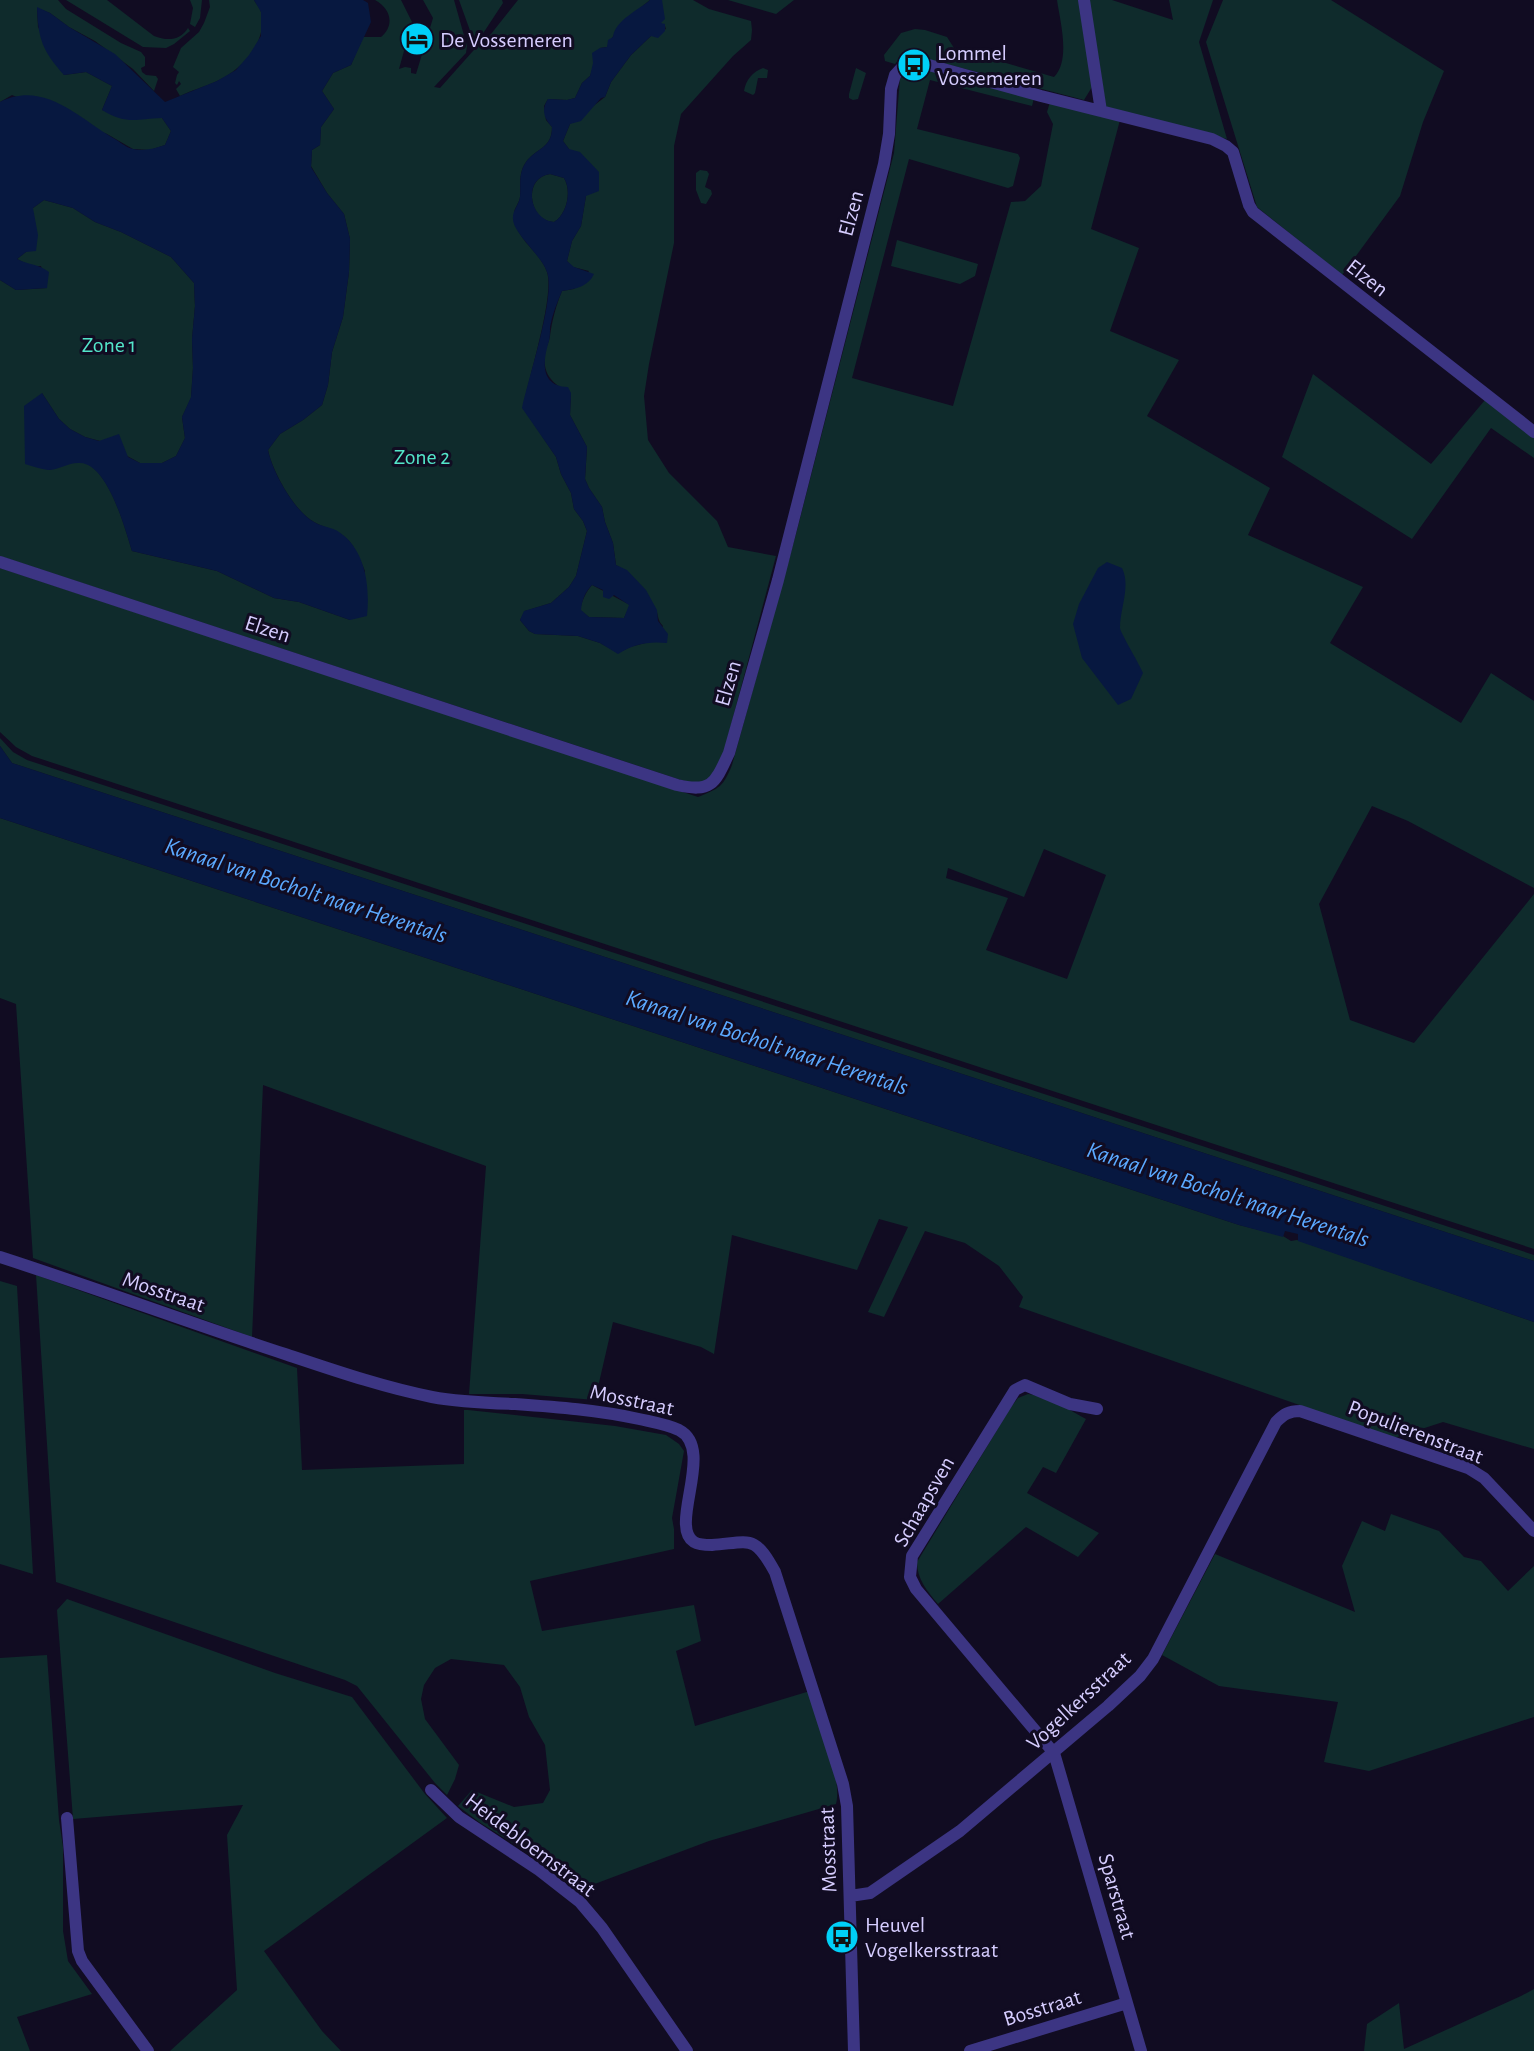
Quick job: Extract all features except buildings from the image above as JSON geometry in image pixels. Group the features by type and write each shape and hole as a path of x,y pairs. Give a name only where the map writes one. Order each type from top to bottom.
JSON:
{"street":[{"path":"1084,0 1101,111"},
{"name":"Elzen","path":"0,562 668,782 695,789 706,787 715,780 729,753 778,580 884,164 890,134 891,89 895,75 906,63 918,62 1212,139 1226,146 1233,152 1253,212 1534,432"},
{"name":"Mosstraat","path":"0,1257 235,1338 411,1392 454,1400 595,1411 666,1426 681,1431 689,1438 694,1453 687,1514 688,1536 693,1542 704,1545 742,1542 755,1544 763,1550 776,1572 843,1784 847,1806 854,2051"},
{"name":"Schaapsven","path":"1054,1753 916,1589 910,1577 910,1563 912,1556 1015,1390 1026,1385 1070,1404 1097,1409"},
{"name":"Vogelkersstraat","path":"850,1896 870,1893 960,1831 1126,1691 1153,1659 1276,1422 1291,1411 1300,1411"},
{"name":"Populierenstraat","path":"1300,1411 1468,1468 1484,1478 1534,1530"},
{"name":"Sparstraat","path":"1054,1753 1141,2051"},
{"name":"Heidebloemstraat","path":"431,1790 459,1817 539,1870 580,1902 602,1928 687,2051"},
{"path":"67,1818 78,1951 82,1961 148,2051"},
{"name":"Bosstraat","path":"970,2051 1127,2003"}],"green space":[{"path":"0,0 58,0 66,9 121,43 141,52 145,57 142,72 156,76 158,79 154,91 133,69 95,41 69,27 50,13 37,8 38,27 64,75 86,72 112,86 102,110 162,118 171,131 165,145 150,150 133,149 107,134 12,95 0,102"},
{"path":"66,0 107,0 159,38 173,39 188,28 190,31 166,48 143,47"},
{"path":"190,0 202,0 200,18 195,27 190,24 193,8"},
{"path":"209,0 254,0 261,12 260,34 250,54 234,71 215,82 180,96 176,89 181,84 179,81 177,85 175,83 179,72 173,67 181,48 199,32 204,23 210,7"},
{"path":"375,0 401,0 412,22 399,69 411,68 411,73 416,74 433,18 423,0 454,0 467,46 466,53 434,87 440,88 491,34 518,0 650,0 620,24 607,47 600,48 590,76 582,83 575,98 548,99 544,106 546,120 552,127 551,134 546,144 523,166 520,197 514,214 515,223 522,237 544,264 548,284 544,318 523,408 556,457 561,474 571,493 574,509 587,531 576,576 569,587 551,603 525,611 520,620 529,631 535,634 578,636 600,643 618,653 653,641 663,626 643,590 628,573 616,565 613,543 602,507 585,479 587,447 570,415 571,393 555,383 545,368 545,352 554,313 562,291 574,289 589,271 573,267 567,261 572,241 581,226 586,196 569,149 563,141 570,124 605,97 611,82 631,55 651,36 666,29 660,23 662,0 693,0 709,9 751,21 751,40 733,56 681,114 674,146 674,243 644,396 648,440 669,473 717,521 728,547 776,556 723,755 713,775 700,784 681,780 0,556 0,280 16,290 47,288 41,266 31,266 17,259 26,252 33,208 44,200 73,208 95,222 171,257 194,283 195,306 191,398 182,417 185,438 176,456 162,463 140,463 100,441 85,437 70,429 59,419 42,393 49,470 78,462 92,467 100,475 115,500 132,551 217,571 274,598 299,602 350,620 365,571 358,556 346,538 314,522 299,509 279,479 268,450 280,434 322,405 328,385 332,352 343,317 349,272 350,239 344,214 327,193 311,166 312,150 320,145 321,127 334,109 322,91 333,73 351,65 363,37 381,37 388,27 388,12"},
{"path":"459,0 502,0 503,3 480,38 473,39"},
{"path":"728,0 794,0 776,14"},
{"path":"1057,0 1079,0 1092,87 1084,100 920,57 899,59 895,64 885,61 884,55 901,33 915,29 947,37 954,48 1054,77 1059,70 1063,51"},
{"path":"1089,0 1112,0 1173,20 1169,0 1213,0 1199,42 1227,139 1106,107"},
{"path":"1223,0 1331,0 1444,71 1423,122 1400,196 1342,275 1257,207 1206,42"},
{"path":"763,68 768,70 767,78 758,78 755,93 753,95 744,91 750,77"},
{"path":"856,68 866,73 858,99 853,100 849,98 849,94"},
{"path":"908,68 926,68 1034,98 1032,106 930,80 917,129 1018,154 1020,158 1013,186 1008,188 909,159 852,378 953,406 1011,202 1025,201 1041,186 1053,124 1047,112 1050,102 1120,120 1091,229 1139,248 1110,331 1179,360 1147,416 1270,488 1248,535 1363,587 1330,643 1461,723 1491,673 1534,701 1534,888 1408,821 1372,806 1319,904 1350,1020 1414,1043 1534,894 1534,1249 32,756 16,747 0,732 0,568 698,797 716,789 726,778 732,765 796,534 894,153 900,78","holes":["1044,849 1106,875 1067,979 986,950 1008,898 946,878 948,868 1024,897"]},
{"path":"700,170 707,171 709,174 705,187 711,190 712,194 706,204 701,203 696,190 696,173"},
{"path":"550,174 564,178 568,189 565,208 554,222 539,215 532,199 535,183 541,177"},
{"path":"897,240 978,264 975,276 960,284 891,266"},
{"path":"1313,374 1431,464 1485,400 1534,438 1534,458 1491,428 1412,539 1282,457"},
{"path":"592,585 630,605 624,618 589,617 580,610 584,596"},
{"path":"0,738 13,752 27,760 1534,1255 1534,1261 12,763 0,746"},
{"path":"0,818 1239,1225 1283,1236 1291,1241 1297,1240 1534,1322 1534,1449 1443,1422 1394,1438 1019,1307 1023,1297 999,1266 965,1243 925,1231 884,1317 868,1312 908,1227 879,1219 857,1270 732,1235 714,1354 701,1347 613,1322 595,1400 522,1394 469,1394 486,1166 263,1085 252,1337 33,1258 16,1004 0,998"},
{"path":"36,1275 297,1368 302,1470 464,1464 464,1410 615,1426 666,1435 679,1444 684,1451 672,1518 674,1549 530,1581 542,1631 694,1605 701,1641 676,1651 695,1726 810,1691 833,1764 836,1779 836,1804 709,1841 584,1888 479,1822 458,1806 472,1790 514,1807 543,1803 550,1790 545,1745 529,1717 520,1687 504,1665 451,1659 435,1668 424,1685 421,1699 425,1719 459,1765 447,1795 357,1686 56,1582"},
{"path":"0,1281 17,1286 33,1574 0,1564"},
{"path":"1028,1394 1050,1400 1086,1419 1056,1473 1043,1467 1027,1493 1099,1533 1078,1557 1026,1527 938,1604 921,1579 917,1562 1011,1407 1018,1398"},
{"path":"1391,1514 1439,1531 1464,1557 1481,1561 1508,1591 1534,1566 1534,1717 1369,1771 1324,1762 1338,1702 1219,1686 1162,1655 1215,1554 1355,1612 1342,1566 1362,1521 1385,1531"},
{"path":"67,1599 275,1673 352,1697 425,1794 447,1818 264,1951 322,2031 341,2051 170,2051 237,1990 227,1835 243,1805 73,1819 57,1610"},
{"path":"47,1655 63,1847 63,1931 68,1961 92,1994 17,2017 30,2051 0,2051 0,1658"},
{"path":"1534,1989 1534,2051 1364,2051 1367,2024 1399,2003 1404,2049"}],"water":[{"path":"254,0 363,0 368,3 371,22 351,65 333,73 322,91 334,109 321,127 320,145 312,150 311,167 327,193 344,214 350,239 349,272 343,317 332,352 328,385 322,405 280,434 268,450 279,479 299,509 314,522 339,532 348,540 361,559 367,581 367,616 350,620 299,602 274,598 217,571 132,551 114,499 99,474 90,466 76,463 48,470 25,464 24,406 42,393 59,419 70,429 99,441 119,434 128,457 140,463 162,463 176,456 185,438 182,417 191,397 195,306 194,283 171,257 95,222 73,208 44,200 33,208 38,235 36,251 26,252 17,259 49,272 47,288 16,290 0,280 0,102 16,96 31,95 45,98 60,104 125,146 137,150 165,145 171,131 162,118 131,120 111,115 102,110 112,86 86,72 64,75 46,52 40,37 37,7 115,54 165,102 217,81 236,70 261,36 261,12"},
{"path":"650,0 662,0 665,19 661,23 665,24 665,31 658,38 651,36 631,55 611,82 605,97 601,98 581,121 570,124 563,141 569,149 580,152 599,172 599,191 586,196 581,226 572,241 567,261 574,267 594,274 585,285 562,291 551,322 545,356 545,371 548,377 559,386 568,387 571,393 570,415 587,447 585,479 602,507 613,543 616,565 627,570 646,590 657,610 658,621 668,634 667,643 641,644 618,654 600,643 578,636 535,634 529,631 520,620 524,611 551,603 569,587 576,576 587,531 574,509 571,493 561,474 556,457 522,408 545,318 549,284 544,266 514,225 513,216 520,197 523,166 546,144 551,134 552,127 544,114 548,99 575,98 582,83 590,76 593,63 592,53 607,47 608,40 613,37 618,25","holes":["550,174 564,178 568,189 565,208 554,222 546,220 539,214 532,199 535,183 541,177","592,585 603,590 603,597 609,599 614,595 629,605 624,618 589,617 581,610 584,596"]},
{"path":"1107,562 1122,568 1125,590 1120,628 1143,673 1131,699 1118,705 1082,658 1073,624 1079,604 1098,568"},
{"name":"Kanaal van Bocholt naar Herentals","path":"0,746 12,763 1534,1261 1534,1322 1298,1241 1298,1234 1285,1231 1283,1237 1239,1225 0,818"}],"place":[{"name":"De Vossemeren","path":"417,39"},
{"name":"Lommel Vossemeren","path":"914,65"},
{"name":"Heuvel Vogelkersstraat","path":"842,1937"}],"park label":[{"name":"Zone 1","path":"109,344"},
{"name":"Zone 2","path":"422,456"}]}
